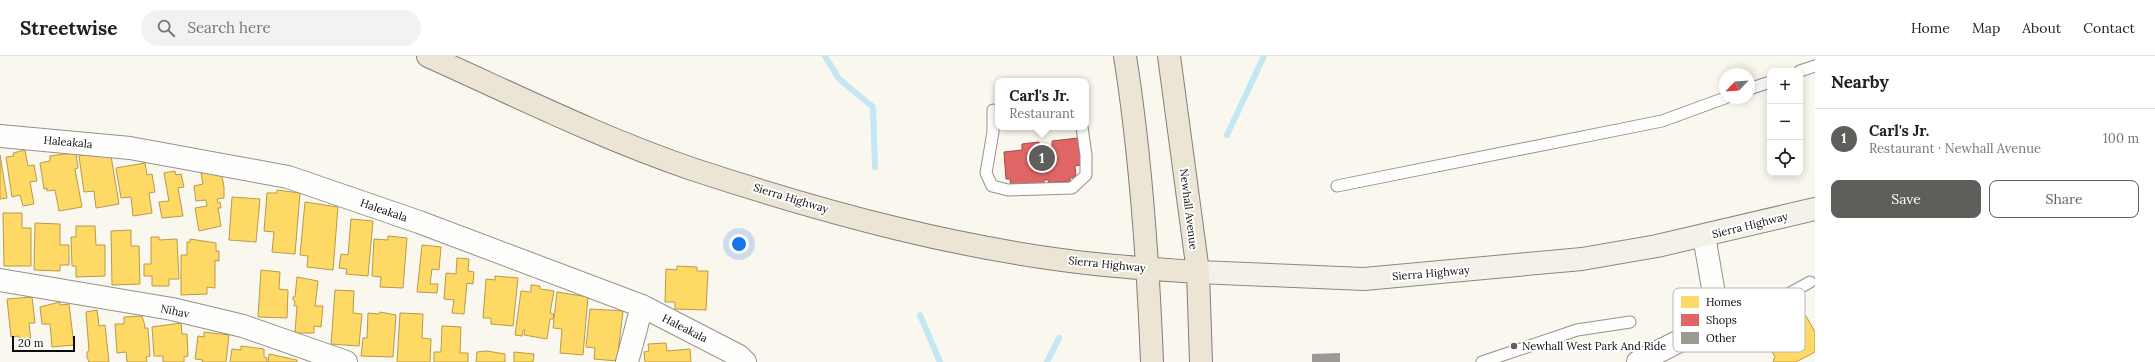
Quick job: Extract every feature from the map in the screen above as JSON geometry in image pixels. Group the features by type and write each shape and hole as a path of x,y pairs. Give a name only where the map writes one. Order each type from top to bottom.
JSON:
{"main road":[{"name":"Sierra Highway","path":"428,56 620,141 691,168 861,220 1026,254 1104,265 1198,272 1364,279 1582,258 1657,246 1815,209"},
{"path":"1125,56 1130,90 1148,268 1152,362"},
{"name":"Newhall Avenue","path":"1169,56 1198,272 1201,362"}],"street":[{"name":"Haleakala","path":"0,136 130,148 288,177 419,222 642,306 739,356 745,362"},
{"path":"1704,236 1712,288"},
{"name":"Nihav","path":"0,280 172,309 243,326 346,362"},
{"path":"627,362 642,306"},
{"path":"1638,362 1673,344"}],"lane":[{"path":"1803,70 1815,66"},
{"path":"1755,88 1767,83"},
{"path":"1337,186 1662,121 1719,100"},
{"path":"993,110 992,132 986,173 992,186 1008,190 1072,188 1086,175 1086,155 1082,130"},
{"path":"1799,288 1810,282"},
{"path":"1482,362 1577,330 1630,322"}],"building: Homes":[{"path":"25,150 28,166 34,165 37,181 30,182 34,204 23,206 20,195 12,197 6,157 14,156 13,153"},
{"path":"76,153 78,168 75,169 82,207 59,211 55,190 47,191 47,188 44,189 40,163 50,161 50,156"},
{"path":"87,154 111,156 119,204 96,208 94,191 84,192 79,156"},
{"path":"0,155 7,198 0,199"},
{"path":"145,163 147,175 152,174 155,192 149,193 152,213 133,216 131,197 121,198 116,168"},
{"path":"175,171 176,175 181,174 184,187 178,188 183,216 162,218 159,202 169,201 164,173"},
{"path":"221,171 224,187 224,198 217,199 218,203 220,202 221,208 218,208 221,226 199,231 195,208 207,206 206,200 196,201 194,186 203,184 201,173"},
{"path":"277,190 300,193 295,254 272,252 274,232 264,231 267,193 277,193"},
{"path":"232,197 260,199 256,242 229,240"},
{"path":"305,202 338,207 333,270 307,267 308,256 300,255"},
{"path":"3,213 22,213 22,228 31,228 31,266 4,266"},
{"path":"351,219 373,221 368,276 346,274 347,269 339,268 341,254 348,255"},
{"path":"35,223 60,224 60,245 69,245 69,265 60,265 60,271 34,270"},
{"path":"76,226 95,226 96,245 105,245 105,276 76,277 76,266 72,266 71,237 76,237"},
{"path":"131,230 131,246 139,246 140,284 112,285 111,231"},
{"path":"388,236 407,238 403,288 380,287 381,277 372,276 374,239 388,240"},
{"path":"151,237 159,237 159,240 177,239 179,279 169,279 169,286 152,286 152,276 144,276 144,264 151,264"},
{"path":"190,239 216,243 216,251 219,251 219,261 215,260 215,288 207,287 207,294 181,295 181,255 187,255 187,242 190,242"},
{"path":"422,245 441,247 439,270 432,269 430,284 438,284 437,293 417,292"},
{"path":"457,258 469,259 468,271 474,272 473,284 467,283 464,314 452,313 454,300 444,299 446,273 456,274"},
{"path":"677,266 697,267 697,271 708,271 706,310 675,309 675,302 665,302 666,269 677,270"},
{"path":"261,270 280,272 279,289 288,290 287,318 258,317"},
{"path":"495,276 518,278 513,326 491,324 491,318 483,318 486,279 495,280"},
{"path":"297,277 318,281 315,306 323,306 321,327 314,326 314,333 295,333 297,306 294,306 295,301 293,300 293,297 295,297"},
{"path":"531,285 540,286 540,289 554,291 550,313 554,314 553,319 550,319 547,339 524,335 525,330 523,330 522,336 515,335 521,291 531,292"},
{"path":"335,290 354,291 353,313 362,314 359,346 331,344"},
{"path":"557,292 588,297 583,355 560,353 562,329 553,328"},
{"path":"32,297 35,323 29,323 31,343 20,344 19,336 11,337 7,299"},
{"path":"60,302 60,305 69,304 74,345 52,347 50,324 42,324 40,307"},
{"path":"590,309 623,311 617,361 594,359 595,348 586,347"},
{"path":"97,310 99,326 105,325 109,362 89,362 87,357 87,352 89,351 86,312"},
{"path":"380,312 396,315 393,357 361,356 363,338 367,338 368,313 379,314"},
{"path":"400,313 423,314 422,338 431,339 430,362 397,362"},
{"path":"142,316 145,326 144,328 148,328 150,356 146,357 147,362 127,362 126,352 117,353 115,324 124,324 124,317"},
{"path":"1805,317 1815,332 1815,352 1796,362 1773,362 1775,357 1772,352 1805,352"},
{"path":"181,323 182,334 187,334 188,356 184,357 184,362 163,362 163,356 154,356 152,327"},
{"path":"442,326 461,327 460,353 468,353 468,362 434,362 434,352 441,352"},
{"path":"204,332 229,335 226,362 202,362 203,360 195,359 198,336 204,337"},
{"path":"666,343 667,351 690,349 691,362 645,362 644,352 649,351 648,344"},
{"path":"241,346 264,349 264,357 267,358 267,362 230,362 232,349 241,350"},
{"path":"487,351 505,354 505,362 476,362 477,352"},
{"path":"514,352 534,354 533,362 514,362"},
{"path":"269,354 297,360 297,362 268,362"}],"building: Shops":[{"path":"1078,138 1081,165 1075,166 1076,177 1070,178 1070,181 1049,183 1048,180 1044,180 1044,187 1011,189 1010,179 1006,179 1004,152 1022,150 1022,144 1039,142 1040,148 1052,147 1052,141"}],"building: Other":[{"path":"1340,353 1340,362 1312,362 1312,354"}],"waterway":[{"path":"825,56 839,79 873,107 875,167"},
{"path":"1227,135 1264,56"},
{"path":"920,315 940,362"},
{"path":"1047,362 1059,338"}],"place":[{"name":"Carl's Jr.","path":"1042,158"},
{"name":"Newhall West Park And Ride","path":"1514,346"}]}
